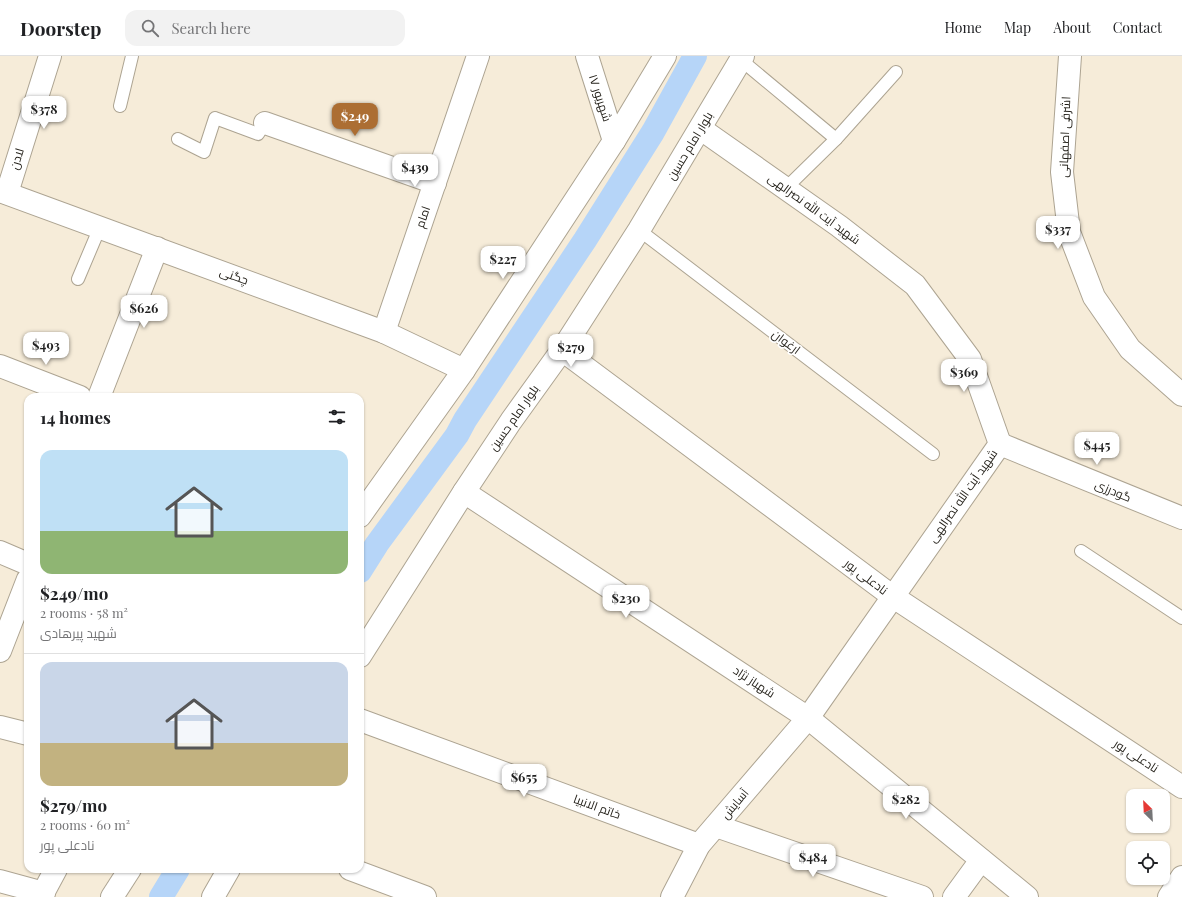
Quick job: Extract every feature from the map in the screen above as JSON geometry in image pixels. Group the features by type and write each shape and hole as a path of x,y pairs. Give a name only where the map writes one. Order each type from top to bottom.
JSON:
{"street":[{"name":"لادن","path":"3,192 50,56"},
{"name":"امام","path":"384,332 478,56"},
{"name":"۱۷ شهریور","path":"587,56 614,141"},
{"path":"364,506 464,370 614,141 664,56"},
{"name":"اشرفی اصفهانی","path":"1070,56 1062,172 1069,232 1094,297 1130,349 1182,395"},
{"name":"بلوار امام حسین","path":"364,650 464,492 511,421 562,350 639,230 701,129 742,58"},
{"path":"265,123 435,183"},
{"name":"شهید آیت الله نصرالهی","path":"701,129 839,226 915,284 970,359 1000,444 892,596 808,718"},
{"name":"چگنی","path":"3,192 384,332 464,370"},
{"path":"101,393 157,248"},
{"name":"نادعلی پور","path":"562,350 892,596 1182,787"},
{"path":"0,366 70,393"},
{"name":"گودرزی","path":"1000,444 1182,518"},
{"name":"شهباز نژاد","path":"464,492 808,718 1027,897"},
{"path":"0,552 24,562"},
{"path":"0,651 24,590"},
{"name":"آسایش","path":"672,897 700,845 808,718"},
{"name":"خاتم الانبیا","path":"364,721 700,845"},
{"path":"0,727 24,733"},
{"path":"716,826 922,897"},
{"path":"954,897 981,860"},
{"path":"0,881 42,895 54,873"},
{"path":"112,897 127,873"},
{"path":"213,897 227,873"},
{"path":"361,873 425,897"}],"lane":[{"path":"120,106 132,56"},
{"path":"742,58 836,138"},
{"path":"786,188 836,138 896,72"},
{"path":"178,139 204,152 215,118 258,134 265,123"},
{"path":"78,279 100,227"},
{"name":"ارغوان","path":"639,230 933,454"},
{"path":"1082,551 1182,618"}],"waterway":[{"path":"364,565 377,544 457,435 465,420 585,240 653,132 695,56"},
{"path":"161,897 176,873"}]}
